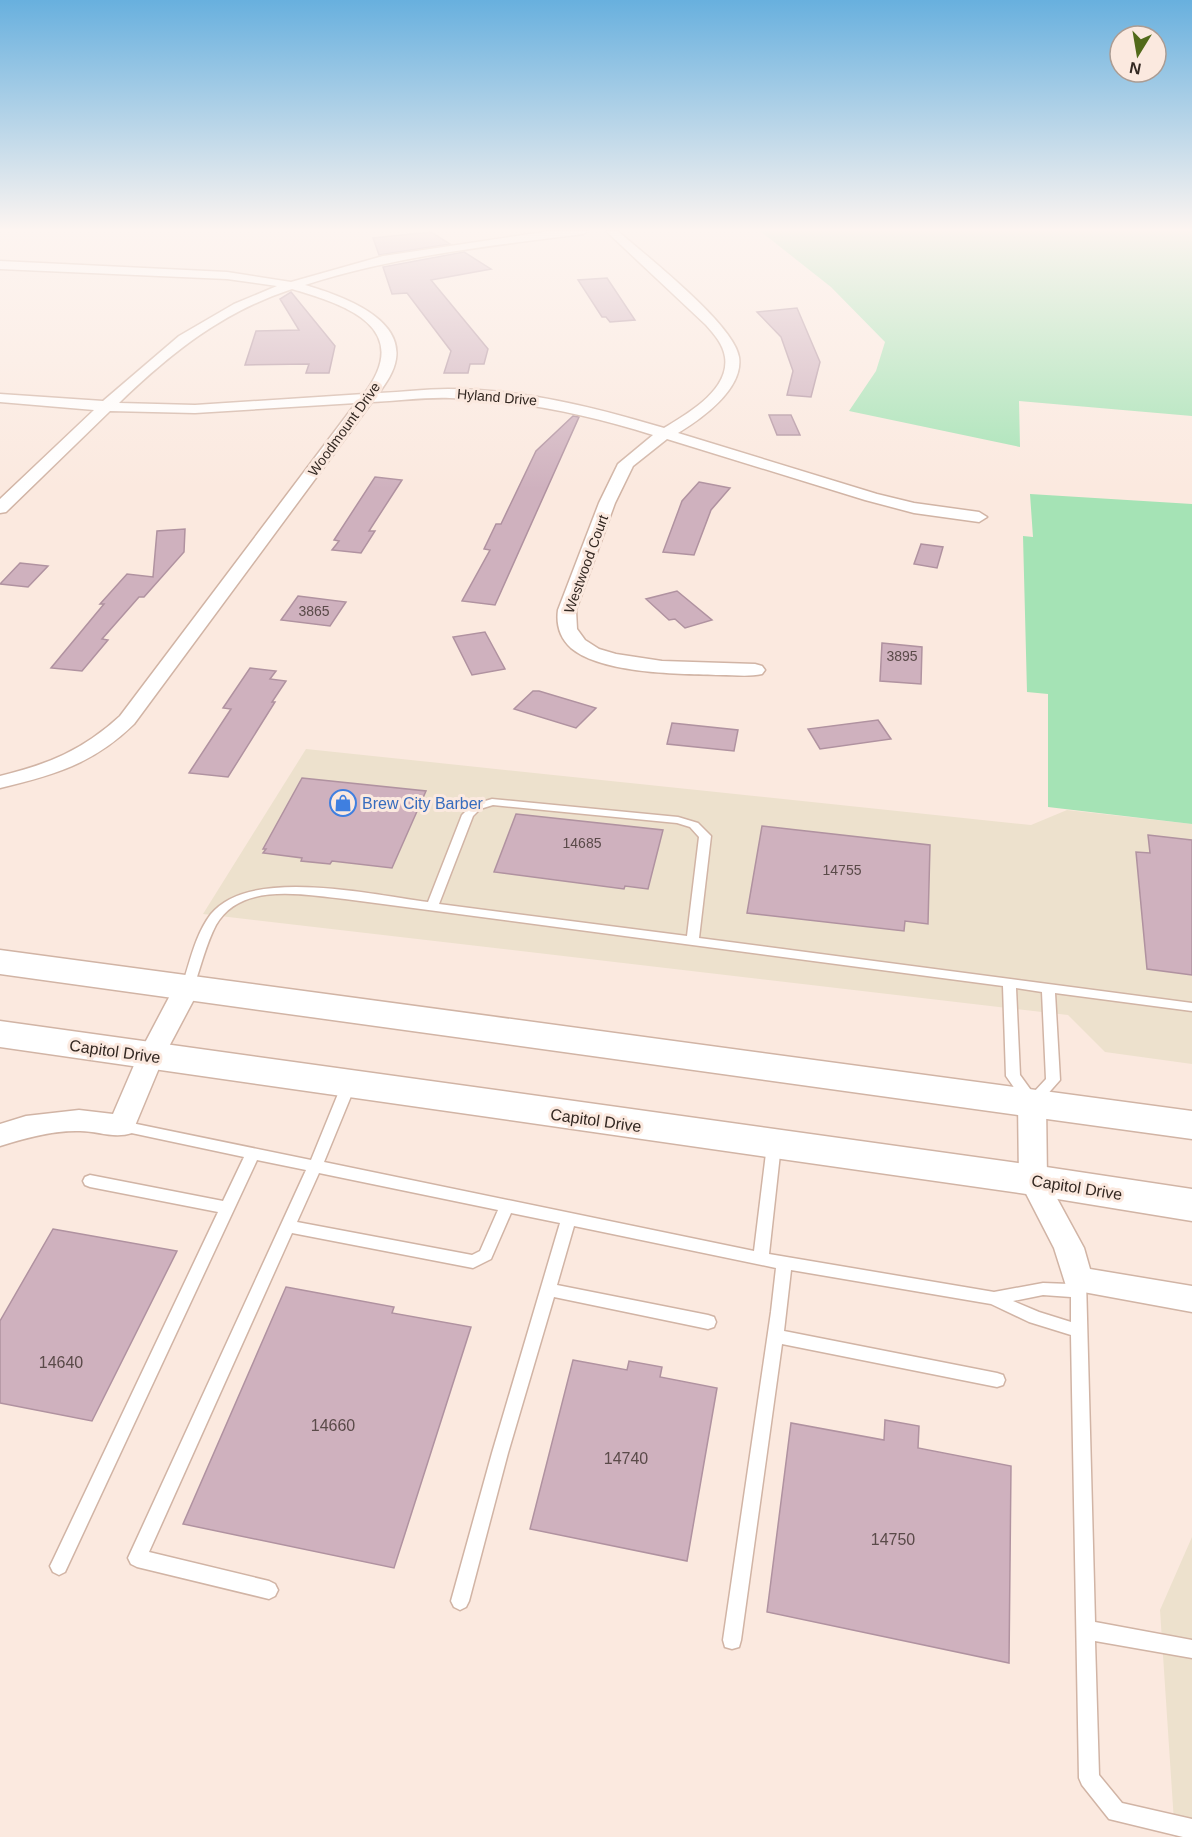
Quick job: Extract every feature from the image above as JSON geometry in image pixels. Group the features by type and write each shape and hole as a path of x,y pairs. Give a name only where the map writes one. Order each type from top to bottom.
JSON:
{"main road":[{"path":"11,966 188,986 1192,1125"},
{"name":"Capitol Drive","path":"0,1034 1033,1180 1192,1205"}],"street":[{"path":"0,508 170,349 193,332 222,317"},
{"name":"Woodmount Drive","path":"0,782 68,763 98,747 127,720 373,393 390,359 390,351 381,328 366,317"},
{"path":"667,434 700,413 717,396 729,378 732,357 725,339 705,317"},
{"name":"Hyland Drive","path":"0,398 107,406 195,409 448,393 509,397 574,407 914,508 979,517"},
{"name":"Westwood Court","path":"667,434 635,454 620,472 567,610 566,623 579,645 609,658 663,666 755,670"},
{"path":"0,1135 26,1127 79,1120 123,1126 151,1056 188,986"},
{"path":"1032,1102 1033,1180 1069,1248 1078,1285 1192,1299"}],"lane":[{"path":"432,906 468,815 476,807 492,802 678,820 694,825 705,836 693,941"},
{"path":"188,986 207,933 220,911 240,898 264,890 298,891 432,906 1192,1007"},
{"path":"1009,982 1013,1076 1032,1102 1053,1080 1048,988"},
{"path":"269,1590 137,1558 315,1166 349,1084"},
{"path":"123,1126 761,1259 994,1298 1078,1285 1077,1330 1087,1630 1089,1778 1116,1812 1192,1829"},
{"path":"761,1259 774,1145"},
{"path":"59,1566 253,1153"},
{"path":"90,1181 227,1208"},
{"path":"288,1226 473,1262 486,1255 507,1206"},
{"path":"460,1601 569,1219"},
{"path":"732,1640 776,1336 784,1263"},
{"path":"549,1290 708,1323"},
{"path":"994,1298 1038,1320 1077,1330"},
{"path":"776,1336 997,1380"},
{"path":"1087,1630 1192,1649"}],"shaded area":[{"path":"306,749 1031,825 1067,810 1192,824 1192,1064 1105,1052 1068,1015 203,914"},
{"path":"1192,1537 1192,1837 1175,1837 1160,1610"}],"green space":[{"path":"860,317 1192,317 1192,416 1019,401 1020,447 849,411 876,371 885,342"},
{"path":"1030,494 1192,504 1192,824 1048,807 1048,694 1027,692 1023,536 1033,537"}],"building":[{"path":"291,317 311,317 335,346 329,373 306,373 309,364 245,365 256,331 299,330"},
{"path":"425,317 461,317 488,349 484,364 470,364 468,373 444,373 451,351"},
{"path":"602,317 633,317 635,320 610,322 606,317"},
{"path":"762,317 801,317 820,362 811,397 787,395 793,371 781,337"},
{"path":"769,415 791,415 800,435 777,435"},
{"path":"573,416 579,417 495,605 462,601 490,550 484,549 496,524 501,524 536,451"},
{"path":"375,477 402,480 369,531 375,531 361,553 332,550 339,541 334,540"},
{"path":"699,482 730,488 711,510 694,555 663,552 682,501"},
{"path":"185,529 184,552 144,597 139,597 102,639 108,640 82,671 51,668 104,604 100,604 127,574 153,577 157,531"},
{"path":"921,544 943,547 937,568 914,564"},
{"path":"20,563 48,566 28,587 0,584"},
{"path":"677,591 712,620 685,628 675,619 669,620 646,599"},
{"path":"298,596 346,602 330,626 281,620"},
{"path":"485,632 505,669 472,675 453,637"},
{"path":"882,643 922,647 921,684 880,681"},
{"path":"250,668 276,671 270,679 286,681 272,702 275,702 228,777 189,773 231,709 223,708"},
{"path":"533,691 596,708 576,728 514,709"},
{"path":"878,720 891,739 820,749 808,729"},
{"path":"672,723 738,730 734,751 667,744"},
{"path":"302,778 426,791 392,868 332,861 330,864 301,861 302,858 263,853 266,849 263,849"},
{"path":"516,814 663,830 648,889 625,886 624,889 494,872"},
{"path":"762,826 930,845 928,924 905,921 904,931 747,913"},
{"path":"1148,835 1192,840 1192,975 1147,969 1136,852 1150,853"},
{"path":"53,1229 177,1251 92,1421 0,1403 0,1321"},
{"path":"286,1287 394,1307 392,1313 471,1327 394,1568 183,1524"},
{"path":"573,1360 627,1370 629,1361 662,1367 660,1377 717,1388 687,1561 530,1529"},
{"path":"885,1420 919,1426 918,1448 1011,1466 1009,1663 767,1612 791,1423 884,1440"}],"place":[{"name":"Brew City Barber","path":"343,803"}]}
